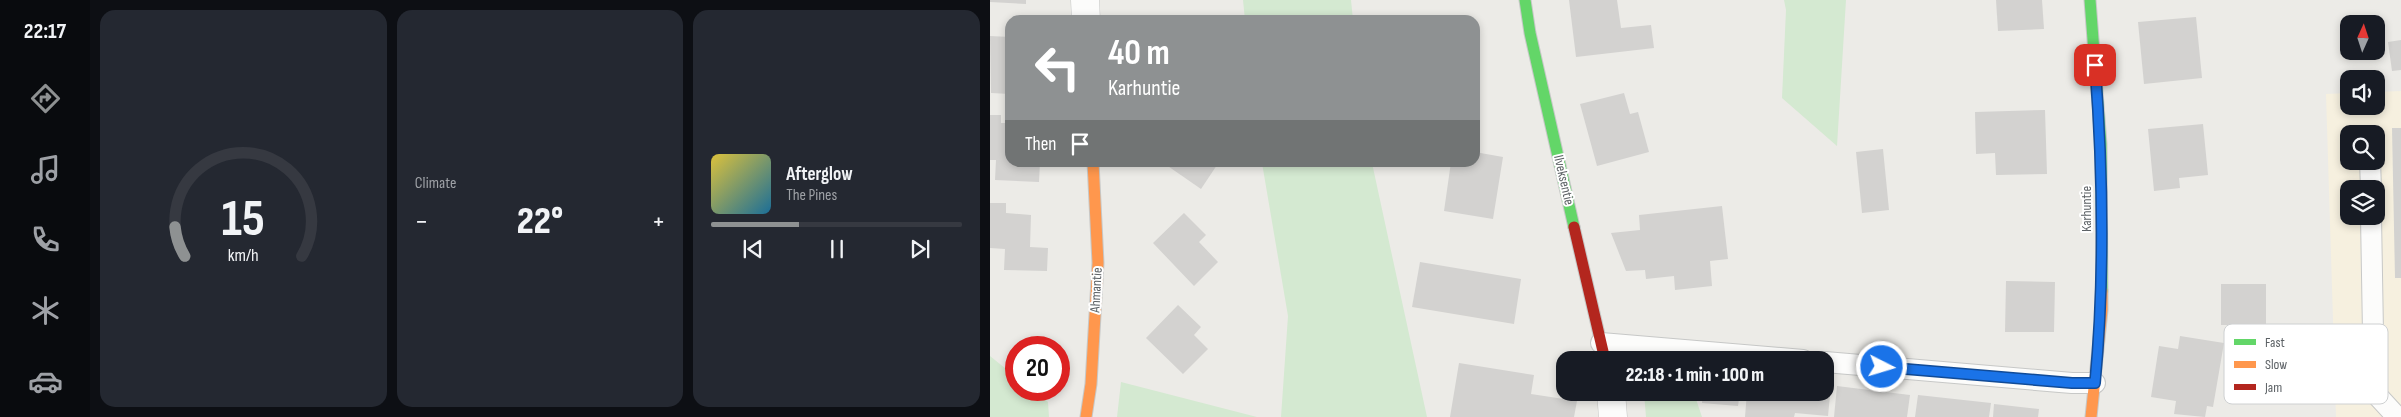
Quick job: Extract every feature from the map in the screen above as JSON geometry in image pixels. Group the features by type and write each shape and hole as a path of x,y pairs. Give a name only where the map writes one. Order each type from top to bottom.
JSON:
{"street":[{"path":"1085,0 1086,15"},
{"name":"Ilveksentie","path":"1526,0 1530,34 1603,351"},
{"name":"Karhuntie","path":"2090,0 2101,144 2102,310 2092,417"},
{"name":"Ahmantie","path":"1086,417 1091,384 1098,263 1093,167"},
{"path":"1612,401 1613,417"}],"lane":[{"path":"2371,225 2373,324"},
{"path":"1834,363 2072,383 2095,383"},
{"path":"2385,404 2397,417"}],"shaded area":[{"path":"2401,91 2401,417 2336,417 2336,404 2388,404 2388,324 2333,324 2326,94 2340,93 2340,115 2385,115 2385,92"}],"green space":[{"path":"1243,0 1351,0 1352,15 1244,15"},
{"path":"1784,0 1846,0 1837,146 1782,98 1786,10"},
{"path":"1263,167 1373,167 1427,417 1281,417 1288,316"},
{"path":"990,356 1005,368 1005,401 1047,401 1049,417 990,417"},
{"path":"1121,382 1257,417 1117,417"},
{"path":"1645,401 1697,401 1702,417 1646,417"}],"building":[{"path":"990,0 1026,0 1026,4 990,2"},
{"path":"1569,0 1617,0 1621,28 1651,25 1654,48 1576,57"},
{"path":"1996,0 2042,0 2044,29 1998,31"},
{"path":"2196,17 2202,78 2144,84 2138,22"},
{"path":"990,36 1005,37 1005,94 991,93"},
{"path":"2401,40 2401,70 2392,71 2388,42"},
{"path":"1624,93 1630,114 1638,112 1649,152 1597,166 1580,104"},
{"path":"2045,110 2047,174 1996,175 1995,153 1976,154 1975,112"},
{"path":"990,115 1001,115 1001,123 1005,123 1005,167 1040,167 1039,182 995,180 996,160 990,160"},
{"path":"2203,124 2208,175 2179,178 2180,188 2154,191 2148,129"},
{"path":"2392,128 2401,128 2401,278 2395,278"},
{"path":"1883,149 1889,210 1862,213 1856,152"},
{"path":"1480,153 1503,157 1493,219 1444,211 1450,167 1480,167"},
{"path":"1169,167 1216,167 1201,189"},
{"path":"990,203 1006,203 1006,213 1031,215 1030,247 1048,248 1047,271 1004,270 1005,249 990,248"},
{"path":"1722,206 1728,259 1710,261 1712,286 1675,290 1674,276 1646,279 1645,270 1626,271 1611,233 1640,230 1639,215"},
{"path":"1184,213 1206,235 1199,242 1218,262 1194,286 1153,243"},
{"path":"1420,262 1521,279 1514,324 1412,307"},
{"path":"2006,281 2055,282 2054,332 2005,332"},
{"path":"2221,284 2266,284 2266,324 2221,325"},
{"path":"1178,305 1201,327 1194,335 1208,349 1183,374 1146,338"},
{"path":"2180,336 2224,343 2213,407 2207,406 2205,417 2174,414 2176,401 2151,397 2159,346 2178,349"},
{"path":"1459,363 1534,375 1531,394 1556,398 1556,401 1577,401 1574,417 1450,417"},
{"path":"1837,386 1910,395 1907,417 1834,417"},
{"path":"1918,395 1991,403 1989,417 1915,417"},
{"path":"1702,401 1739,401 1738,406 1702,403"},
{"path":"1746,401 1829,401 1828,416 1795,413 1794,417 1745,417"},
{"path":"1994,404 2039,409 2038,417 1993,417"}],"traffic: fast":[{"path":"1525,0 1530,33 1574,227"},
{"path":"2090,0 2101,144 2102,291"}],"traffic: slow":[{"path":"1086,417 1091,384 1098,263 1093,167"},
{"path":"2091,417 2102,310 2102,291"}],"traffic: jam":[{"path":"1574,227 1603,351"}],"route":[{"path":"1882,367 2072,383 2095,383 2102,310 2101,144 2095,65"}]}
